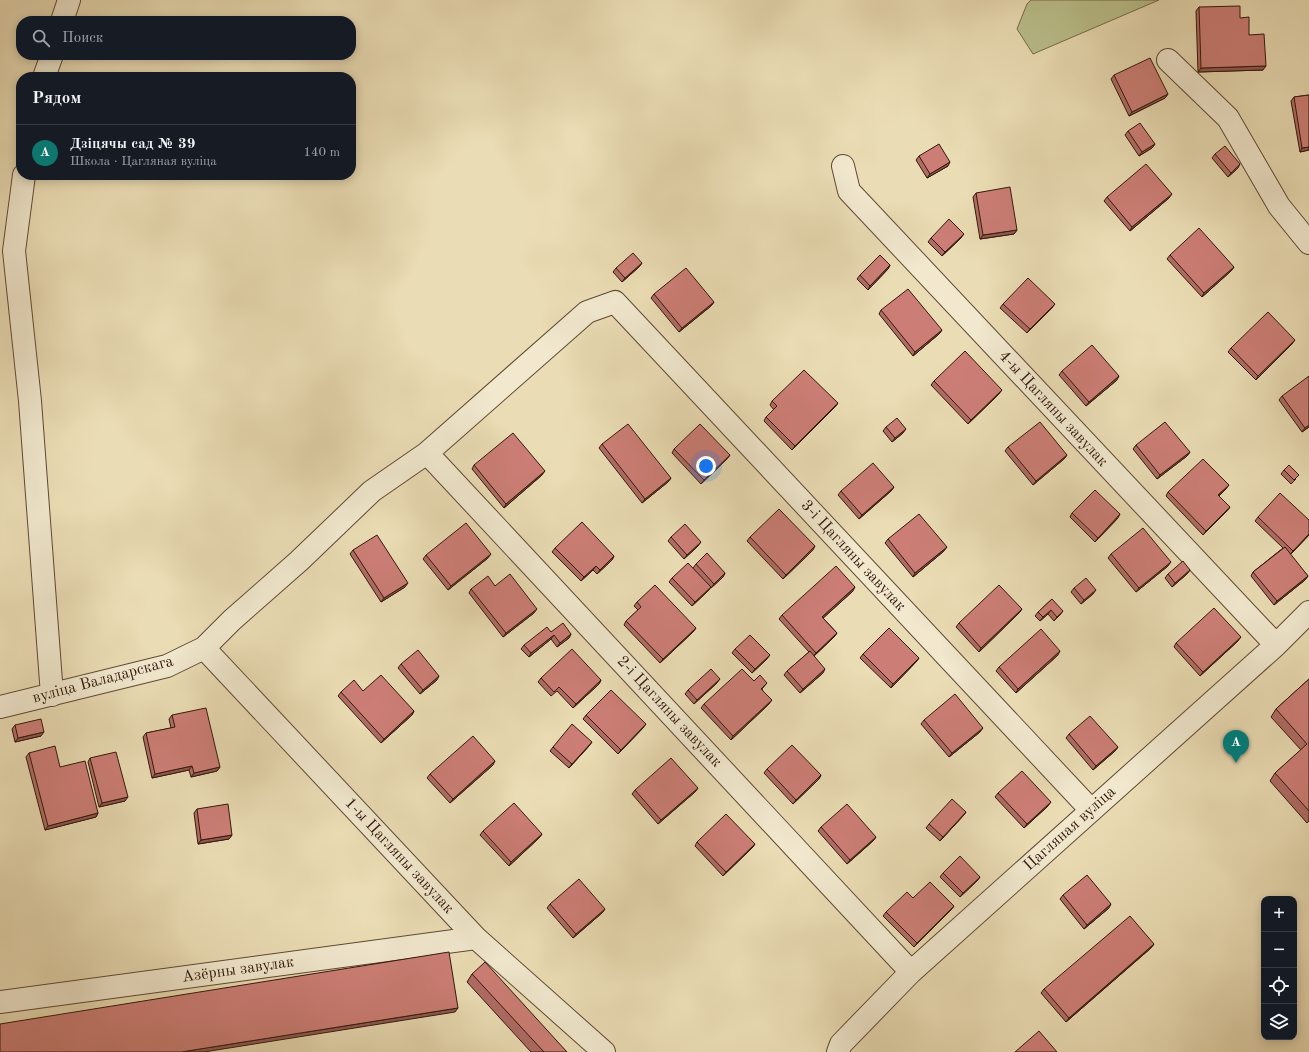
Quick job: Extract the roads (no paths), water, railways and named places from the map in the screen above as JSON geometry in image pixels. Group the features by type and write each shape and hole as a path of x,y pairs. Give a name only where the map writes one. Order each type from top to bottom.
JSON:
{"street":[{"path":"64,16 69,0"},
{"path":"46,72 50,60"},
{"path":"1168,60 1228,118 1279,206 1309,243"},
{"name":"4-ы Цагляны завулак","path":"843,166 849,191 1276,645"},
{"path":"23,180 14,250 30,401 52,695"},
{"name":"вуліца Валадарскага","path":"0,707 167,666 204,648 372,491 426,453 587,312 615,302"},
{"name":"3-і Цагляны завулак","path":"615,302 1091,810"},
{"name":"2-і Цагляны завулак","path":"426,453 911,972"},
{"name":"Цагляная вуліца","path":"838,1052 841,1044 911,972 1276,645 1309,612"},
{"name":"1-ы Цагляны завулак","path":"204,648 476,938 604,1052"},
{"name":"Азёрны завулак","path":"0,1002 476,938"}],"place":[{"name":"Дзіцячы сад № 39","path":"1236,763"}]}
